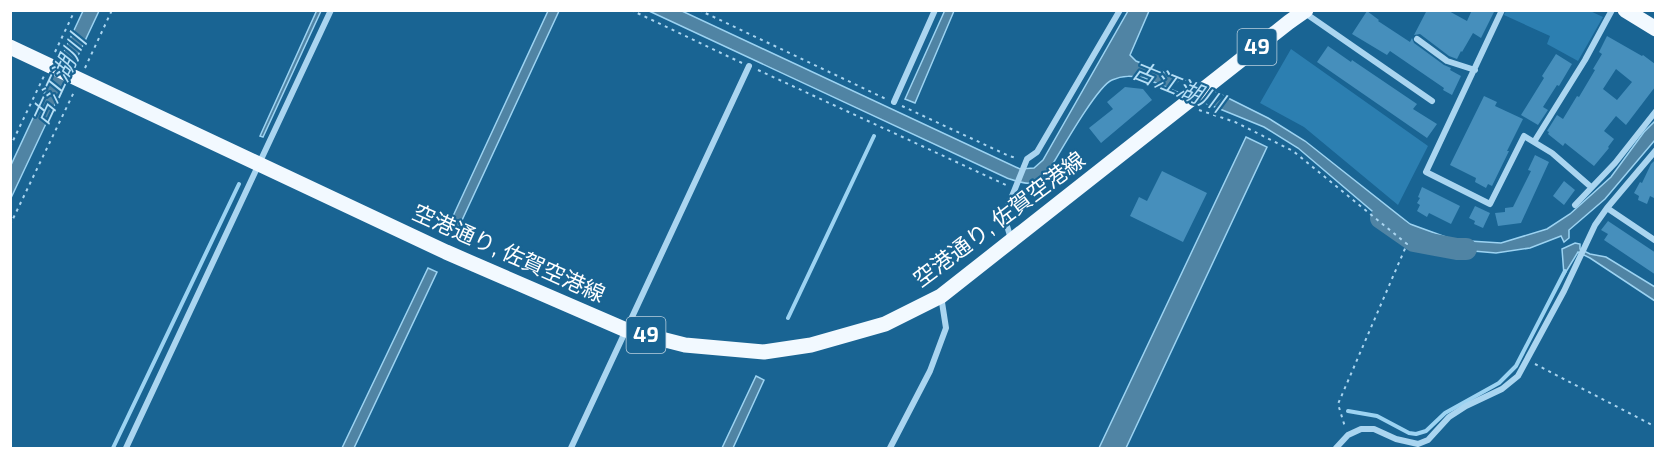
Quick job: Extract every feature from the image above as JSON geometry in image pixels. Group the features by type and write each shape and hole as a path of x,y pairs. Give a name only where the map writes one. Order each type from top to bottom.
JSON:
{"main road":[{"path":"1625,10 1656,30"},
{"name":"空港通り, 佐賀空港線","path":"81,81 446,252 626,330 685,345 764,352 811,345 885,324 940,296 1305,11"},
{"name":"49","path":"10,47 81,81"}],"street":[{"path":"126,448 331,10"},
{"path":"894,102 935,10"},
{"path":"1012,239 1005,216 1027,159 1037,152 1120,10"},
{"path":"1502,10 1426,172 1490,204 1524,136 1552,153 1591,187"},
{"path":"1534,142 1585,60 1612,10"},
{"path":"1305,11 1432,101"},
{"path":"1417,39 1447,60 1474,70"},
{"path":"571,448 749,66"},
{"path":"1575,205 1615,163 1656,111"},
{"path":"1336,448 1348,435 1361,429 1374,429 1396,439 1418,444 1428,440 1449,417 1502,389 1518,376 1564,291 1595,225 1607,208 1652,159 1656,150"},
{"path":"1607,208 1656,241"},
{"path":"890,448 930,371 946,328 940,296"}],"path":[{"path":"10,225 73,93 81,81 112,10"},
{"path":"631,10 1014,189"},
{"path":"699,10 1009,156 1027,159"},
{"path":"1187,102 1198,110 1235,122 1293,151 1407,244 1338,404 1348,435"},
{"path":"1527,360 1656,427"}],"shaded area":[{"path":"1588,10 1603,17 1578,61 1547,44 1550,36 1504,15 1506,11"},
{"path":"1291,49 1428,146 1398,205 1304,127 1260,103"}],"water":[{"path":"317,10 321,11 263,137 260,136"},
{"path":"945,10 954,11 915,103 905,99"},
{"path":"83,11 99,11 11,198 11,165"},
{"path":"548,11 559,11 457,231 448,227"},
{"path":"649,11 682,11 1020,169 1034,168 1043,160 1128,11 1149,11 1130,55 1136,61 1224,96 1268,118 1305,141 1410,224 1454,240 1501,243 1547,229 1570,214 1611,177 1644,132 1655,121 1655,140 1605,199 1569,230 1569,238 1564,242 1561,236 1530,248 1496,253 1450,249 1398,233 1298,148 1264,127 1144,78 1120,77 1105,85 1088,107 1048,172 1033,182 1025,183 1007,178"},
{"path":"1246,137 1267,147 1126,448 1099,448"},
{"path":"1575,243 1580,244 1580,249 1590,254 1606,257 1655,287 1655,301 1578,252 1564,275 1562,249"},
{"path":"428,268 437,272 354,448 342,448"},
{"path":"756,376 764,380 733,448 722,448"}],"pier":[{"path":"1182,79 1225,96 1212,106 1170,88"}],"building":[{"path":"1427,10 1447,10 1467,21 1472,10 1495,10 1481,38 1473,33 1457,59 1449,56 1420,34 1414,35"},
{"path":"1367,11 1410,42 1412,38 1414,43 1461,76 1452,95 1390,51 1387,55 1352,34"},
{"path":"1607,36 1643,55 1655,64 1655,87 1626,125 1616,116 1604,131 1614,139 1594,166 1565,143 1563,146 1547,131 1557,115 1563,119 1577,96 1579,97 1595,70 1593,69 1602,54 1599,52","holes":["1616,69 1632,82 1617,100 1603,89"]},
{"path":"1328,46 1417,104 1413,109 1437,124 1427,138 1317,62"},
{"path":"1556,54 1572,64 1543,107 1548,110 1538,125 1521,115"},
{"path":"1125,87 1143,89 1152,100 1101,143 1089,128 1113,109 1107,102"},
{"path":"1484,96 1497,102 1495,106 1523,119 1492,186 1488,184 1486,188 1475,182 1476,178 1450,165"},
{"path":"1535,155 1549,162 1521,223 1498,226 1495,213 1505,212 1505,208 1513,207 1531,171 1528,170"},
{"path":"1656,159 1656,199 1650,196 1647,204 1638,200 1639,196 1634,193"},
{"path":"1162,171 1207,193 1183,242 1130,216 1139,197 1147,201"},
{"path":"1564,181 1575,190 1564,205 1553,196"},
{"path":"1422,187 1460,206 1451,224 1429,213 1427,217 1417,211 1420,205 1417,203 1420,198 1418,197"},
{"path":"1475,206 1490,213 1483,228 1474,224 1475,221 1469,218"},
{"path":"1608,221 1656,253 1656,275 1604,240 1608,234 1601,230"}],"waterway":[{"path":"788,318 874,136"},
{"path":"113,448 239,184"},
{"name":"古江湖川","path":"1381,218 1414,241 1466,249"},
{"path":"1348,411 1377,416 1409,433 1416,434 1426,431 1445,413 1499,383 1516,366 1565,271"}]}
